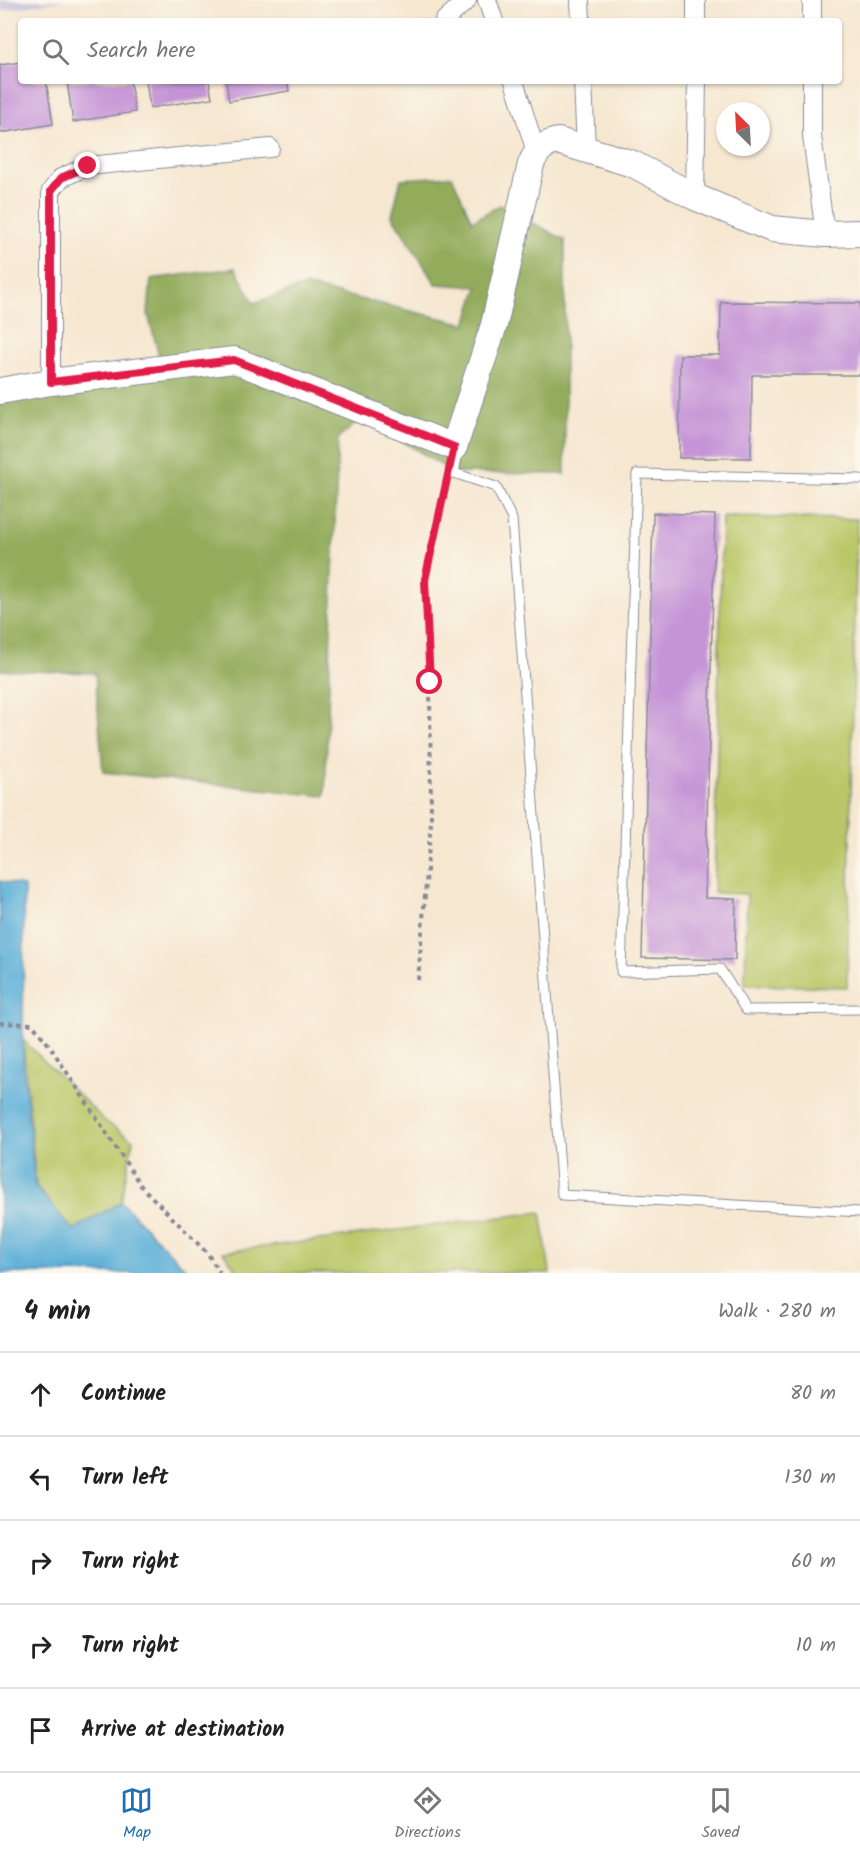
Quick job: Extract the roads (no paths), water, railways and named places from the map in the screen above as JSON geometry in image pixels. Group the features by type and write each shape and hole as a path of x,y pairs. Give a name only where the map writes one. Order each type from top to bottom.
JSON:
{"street":[{"path":"447,18 467,0"},
{"path":"487,0 493,18"},
{"path":"580,0 580,18"},
{"path":"696,0 696,18"},
{"path":"812,0 812,18"},
{"path":"515,84 537,152"},
{"path":"583,84 586,149"},
{"path":"695,197 697,84"},
{"path":"812,84 812,136 825,234"},
{"path":"0,391 51,382 234,360 455,445 494,326 531,164 537,152 546,144 558,141 633,164 695,197 772,230 825,234 860,233"},
{"path":"51,382 51,191 61,178 88,166 270,148"}],"lane":[{"path":"455,445 458,452 454,473 496,487 512,519 562,1195 860,1212"},
{"path":"860,479 637,474 621,972 720,969 746,1010 860,1009"}],"water":[{"path":"0,881 24,886 23,1065 35,1186 73,1230 121,1202 190,1273 0,1273"}]}
